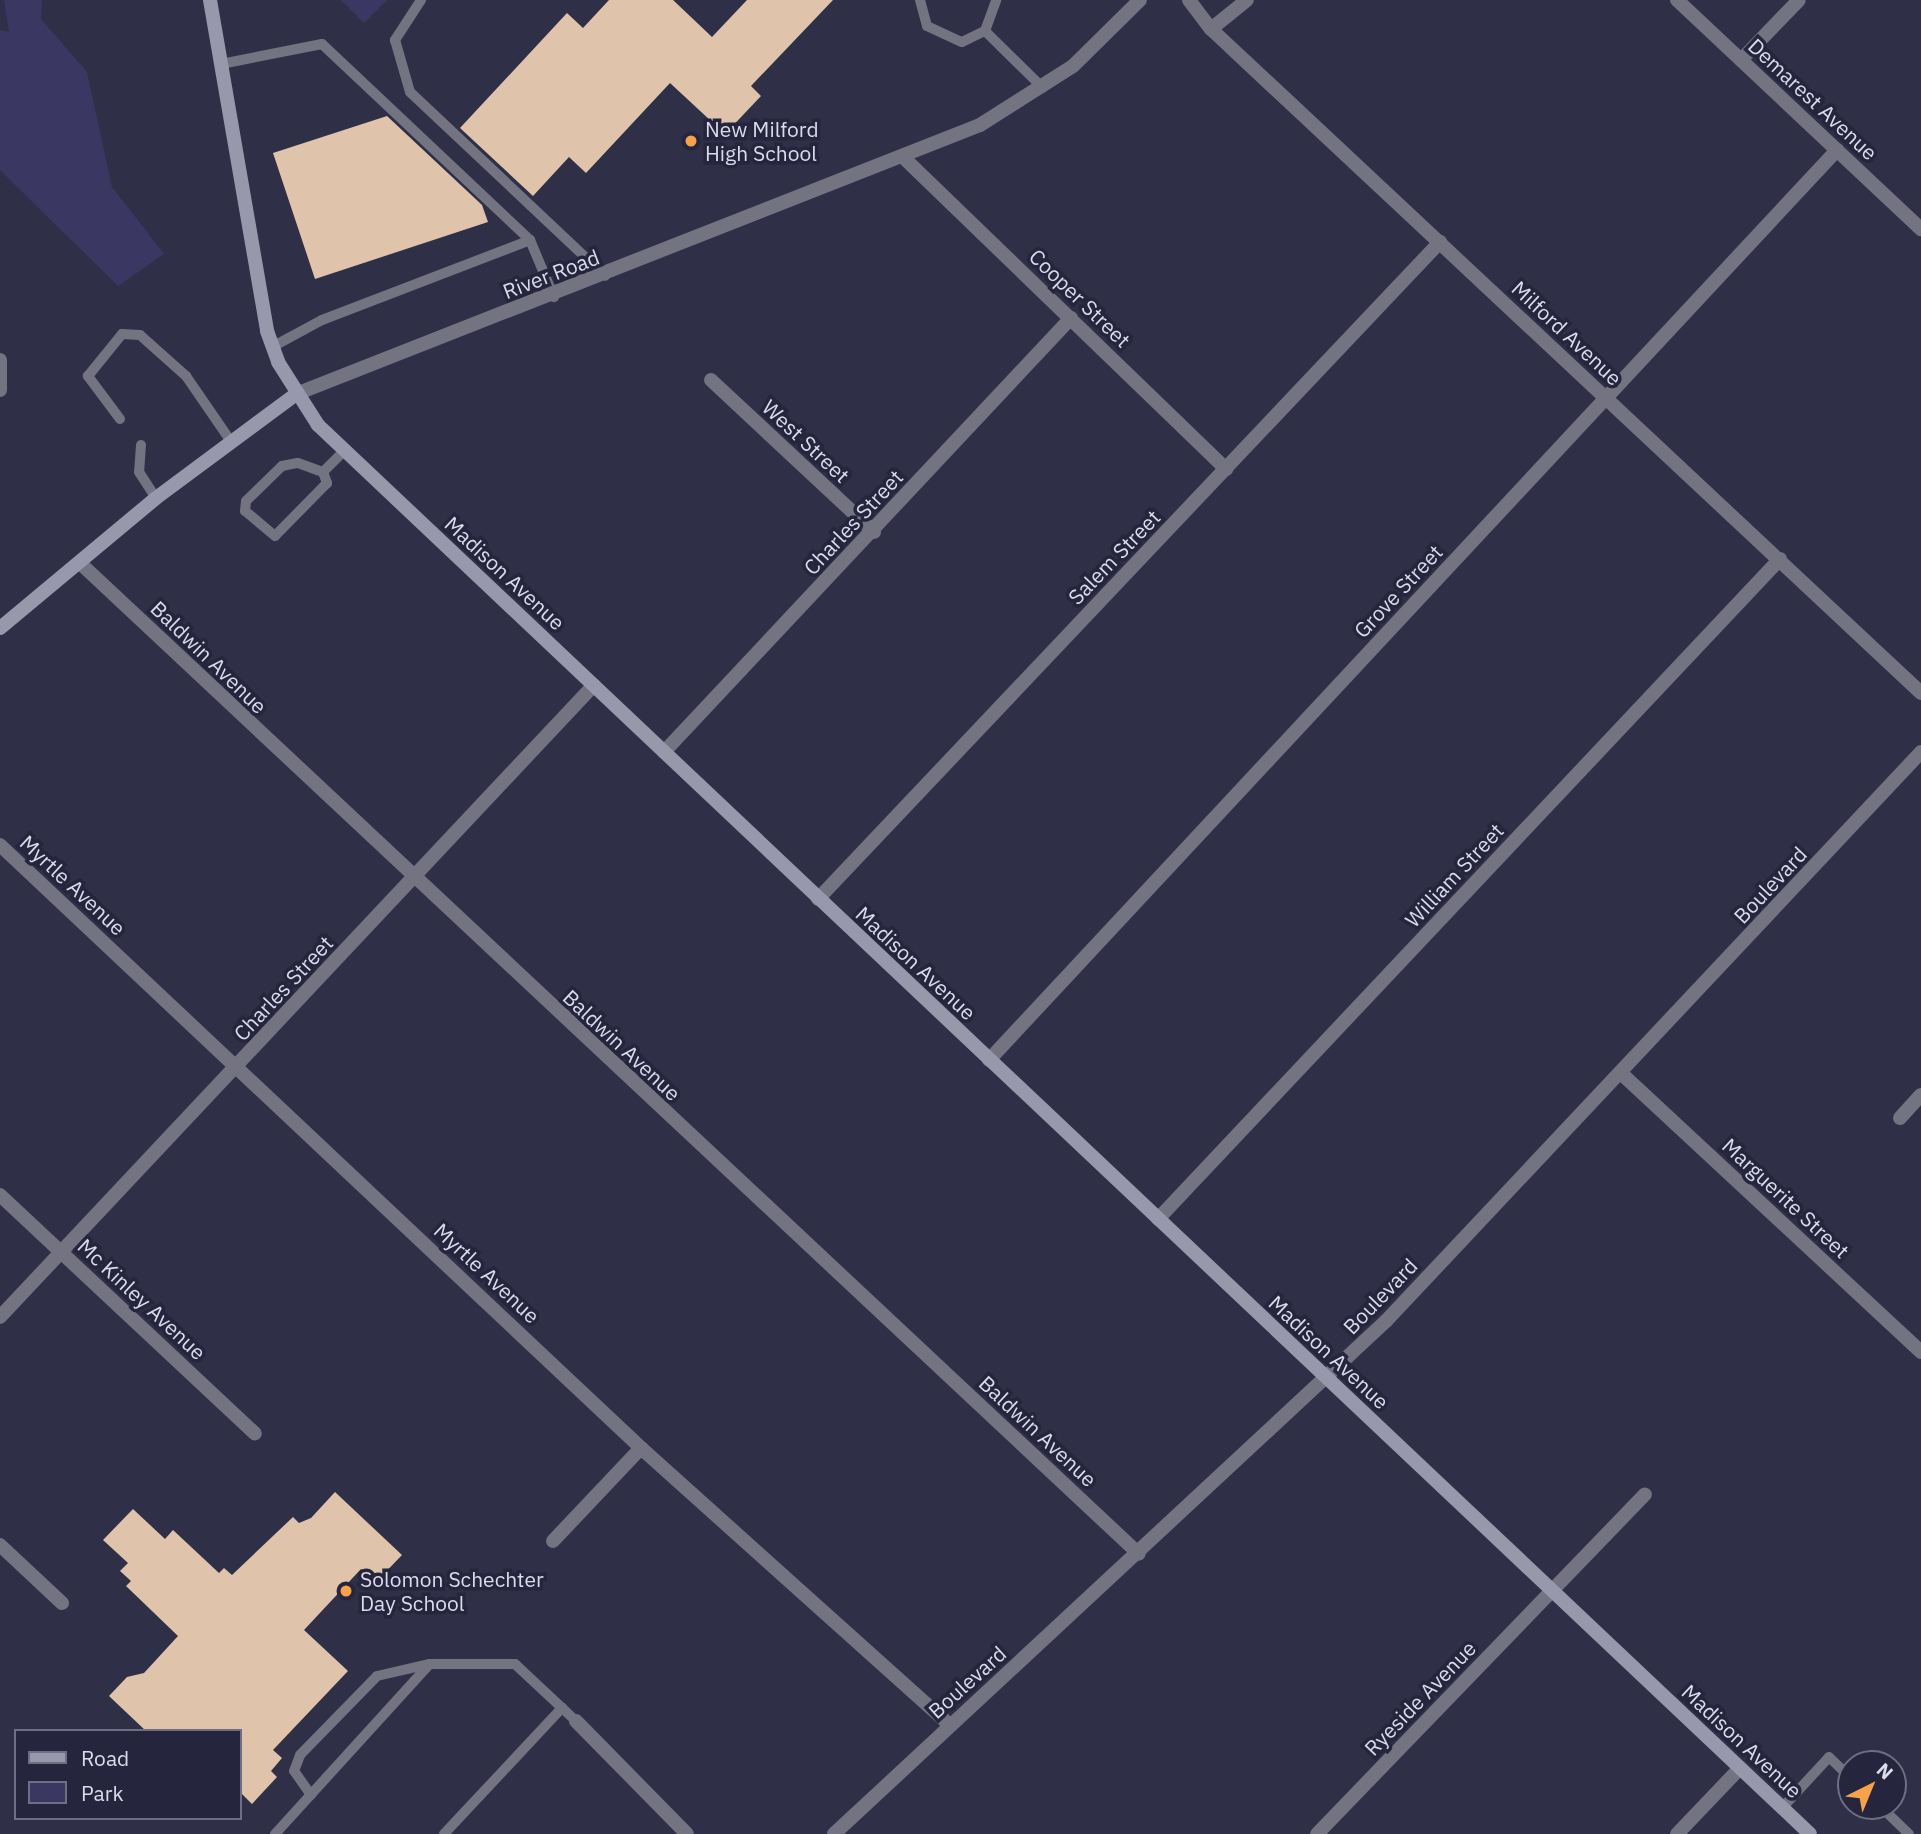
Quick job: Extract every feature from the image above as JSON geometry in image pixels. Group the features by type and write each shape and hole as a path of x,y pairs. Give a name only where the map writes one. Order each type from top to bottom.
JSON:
{"main road":[{"name":"Madison Avenue","path":"210,0 272,347 296,394 344,451 1810,1834"},
{"name":"River Road","path":"0,628 156,498 230,440 296,394"}],"street":[{"name":"River Road","path":"296,394 554,297 904,158 980,125 1043,88 1111,34 1140,0"},
{"name":"Milford Avenue","path":"1189,0 1210,29 1921,692"},
{"path":"1210,29 1247,0"},
{"name":"Demarest Avenue","path":"1677,0 1920,227"},
{"path":"1741,60 1799,0"},
{"name":"Grove Street","path":"989,1060 1837,150"},
{"name":"Cooper Street","path":"904,158 1226,469"},
{"name":"Salem Street","path":"818,899 1440,242"},
{"name":"Charles Street","path":"664,752 874,532 1070,318"},
{"path":"0,390 1,363"},
{"name":"West Street","path":"711,380 874,532"},
{"name":"William Street","path":"1158,1219 1780,559"},
{"name":"Baldwin Avenue","path":"80,564 414,880 1139,1554"},
{"name":"Charles Street","path":"0,1318 414,880 594,685"},
{"name":"Boulevard","path":"834,1834 1327,1379 1623,1074 1921,752"},
{"name":"Myrtle Avenue","path":"0,845 238,1066 641,1448 950,1725"},
{"name":"Marguerite Street","path":"1623,1074 1921,1352"},
{"path":"1900,1118 1921,1095"},
{"name":"Mc Kinley Avenue","path":"0,1195 255,1434"},
{"path":"553,1541 641,1448"},
{"name":"Ryeside Avenue","path":"1317,1834 1645,1494"},
{"path":"0,1545 62,1603"},
{"path":"576,1721 687,1834"},
{"path":"1677,1834 1740,1769"}],"lane":[{"path":"421,0 395,40 410,92 605,276"},
{"path":"920,0 921,14 936,36 962,42 985,31 996,0"},
{"path":"985,31 1043,88"},
{"path":"221,64 322,44 530,240 554,297"},
{"path":"272,347 322,320 530,240"},
{"path":"120,419 88,376 122,334 140,335 186,376 230,440"},
{"path":"142,444 139,472 156,498"},
{"path":"323,472 298,463 282,466 246,501 245,511 281,536 322,491 323,472 344,451"},
{"path":"279,1833 429,1664"},
{"path":"311,1794 294,1771 300,1755 377,1676 429,1664 515,1664 576,1721"},
{"path":"444,1834 562,1708"},
{"path":"1782,1808 1829,1757 1837,1765"},
{"path":"1894,1820 1909,1834"}],"green space":[{"path":"4,0 42,0 41,19 87,72 112,187 164,254 118,286 0,170 0,30 9,32"},
{"path":"341,0 387,0 364,23"}],"building":[{"path":"609,0 673,0 712,37 747,0 833,0 751,86 761,96 725,134 670,83 586,173 569,157 533,196 460,128 567,13 583,28"},
{"path":"387,116 482,205 488,222 315,279 273,153"},
{"path":"335,1492 402,1555 375,1583 361,1569 304,1630 348,1671 273,1750 282,1758 271,1771 277,1777 252,1804 242,1794 242,1729 144,1729 109,1696 127,1677 144,1673 178,1636 126,1586 131,1581 120,1571 128,1563 103,1540 133,1509 165,1539 173,1530 219,1573 224,1568 232,1575 293,1517 299,1523 311,1518"}],"place":[{"name":"New Milford High School","path":"691,141"},
{"name":"Solomon Schechter Day School","path":"346,1591"}]}
